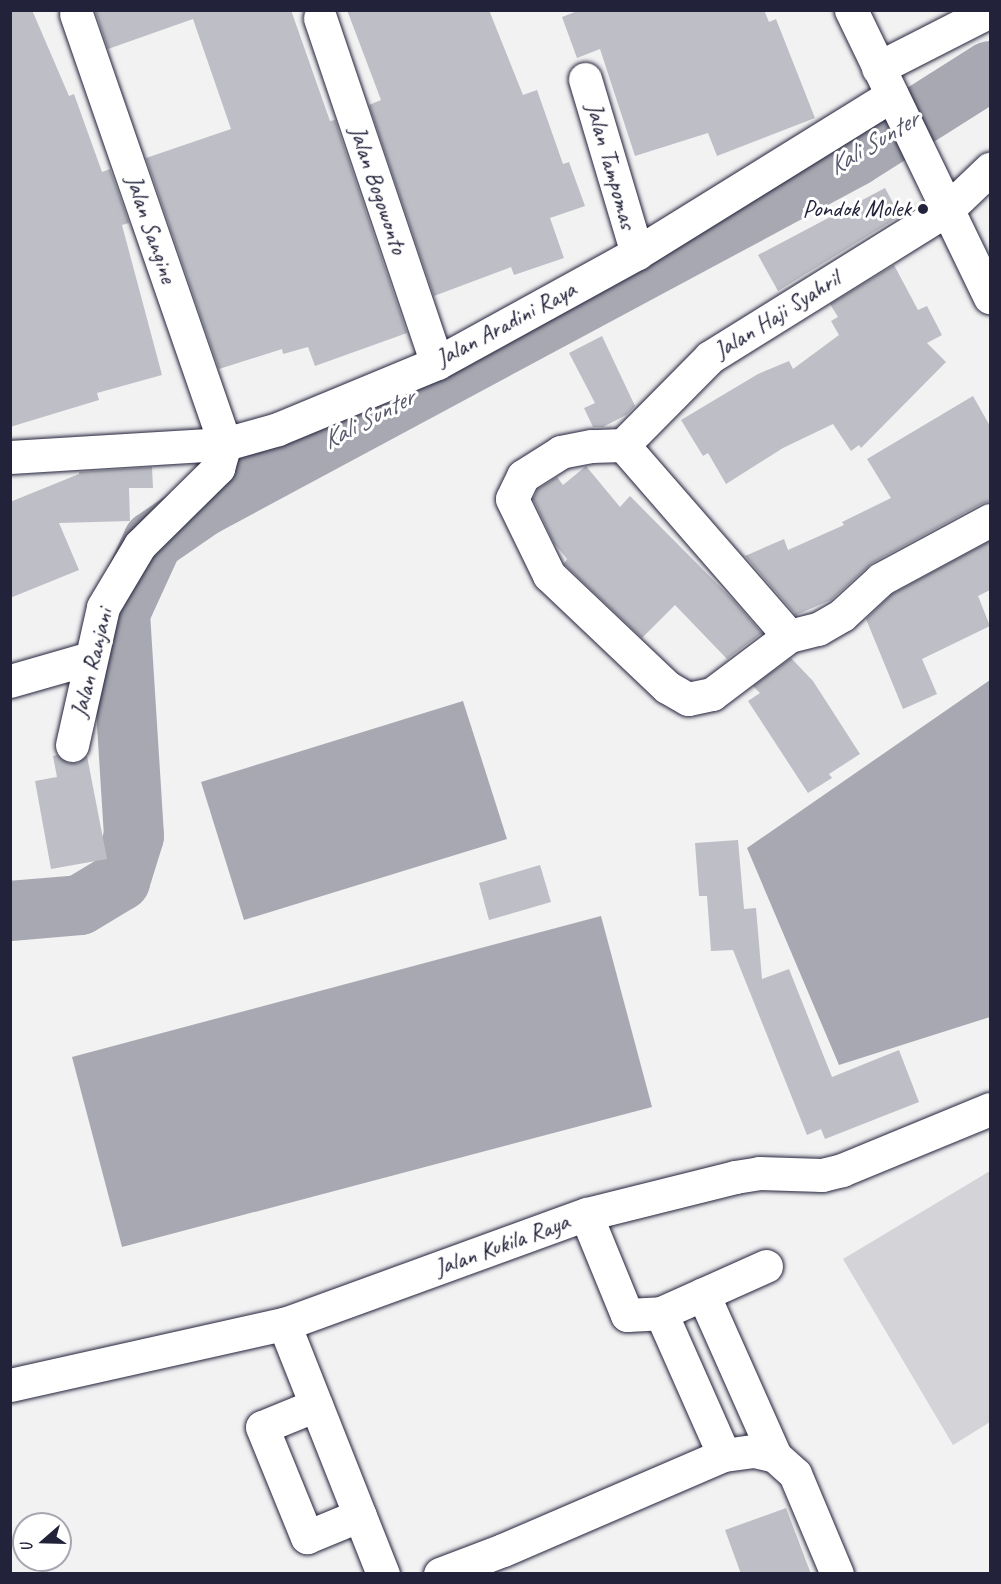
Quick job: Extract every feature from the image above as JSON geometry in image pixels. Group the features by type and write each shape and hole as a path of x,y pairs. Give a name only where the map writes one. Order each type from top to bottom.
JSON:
{"street":[{"path":"851,10 949,208 990,297"},
{"name":"Jalan Aradini Raya","path":"10,457 225,444 278,429 437,363 637,253 891,92 990,11"},
{"name":"Jalan Sangine","path":"76,14 225,444"},
{"name":"Jalan Bogowonto","path":"320,18 437,363"},
{"name":"Jalan Tampomas","path":"585,78 637,253"},
{"name":"Jalan Haji Syahril","path":"623,445 710,357 949,208 990,169"},
{"name":"Jalan Ranjani","path":"72,744 103,608 140,545 218,468 225,444"},
{"path":"789,636 623,445 591,446 561,452 523,476 512,499 549,575 666,687 688,699 712,694 789,636 818,629 842,615 881,579 990,520"},
{"path":"10,681 90,658"},
{"name":"Jalan Kukila Raya","path":"10,1385 284,1324 586,1215 759,1173 803,1176 842,1170 990,1109"},
{"path":"586,1215 627,1315 661,1313 766,1266"},
{"path":"703,1294 775,1456 795,1474 837,1574"},
{"path":"661,1313 724,1455"},
{"path":"284,1324 383,1574"},
{"path":"316,1405 262,1427 307,1537 360,1515"},
{"path":"440,1574 503,1550 724,1455 753,1451 775,1456"}],"shaded area":[{"path":"990,680 990,1017 839,1065 747,848"},
{"path":"463,701 507,839 244,920 201,782"},
{"path":"601,916 652,1107 122,1247 72,1057"},
{"path":"990,1171 990,1422 953,1445 843,1259"}],"building":[{"path":"10,10 32,10 69,96 74,94 102,172 110,169 129,223 122,225 162,375 97,393 99,400 10,427"},
{"path":"95,10 291,10 330,121 335,120 407,333 315,366 308,347 283,354 282,349 219,369 146,158 231,129 193,19 108,49"},
{"path":"347,10 489,10 523,95 537,90 563,164 569,162 585,206 550,218 564,258 514,275 511,267 434,296 369,105 381,100"},
{"path":"580,10 764,10 769,22 776,19 815,118 717,156 708,133 635,156 600,49 577,58 562,17"},
{"path":"885,188 900,216 778,291 758,255"},
{"path":"894,265 918,310 927,306 942,335 927,343 946,362 861,448 859,445 851,451 833,424 783,448 726,484 708,453 703,456 681,420 758,374 789,361 793,369 839,335 831,321 838,317 830,304"},
{"path":"602,336 635,406 626,415 603,427 593,427 584,408 595,403 569,353"},
{"path":"973,396 990,426 990,501 872,563 831,600 796,615 745,556 784,539 788,550 844,525 842,522 891,498 867,459"},
{"path":"586,466 620,507 630,496 733,600 762,633 727,659 675,605 642,638 564,564 567,559 554,543 533,499 538,489 557,477 563,485"},
{"path":"152,467 153,488 129,488 130,521 59,523 79,570 10,598 10,502 79,474 79,472"},
{"path":"990,541 990,590 978,596 990,626 922,659 937,694 903,709 866,619 892,594"},
{"path":"791,658 813,681 860,754 829,774 832,778 808,793 748,701 760,693 753,686"},
{"path":"57,755 68,763 78,763 87,756 107,859 51,869 35,781 57,777 53,756"},
{"path":"738,840 744,909 756,908 762,979 789,969 832,1077 899,1050 919,1102 825,1139 821,1129 807,1135 733,950 711,951 707,896 699,896 695,843"},
{"path":"540,865 551,902 489,920 479,883"},
{"path":"786,1508 811,1574 741,1574 725,1530"}],"waterway":[{"name":"Kali Sunter","path":"10,911 80,905 120,881 134,836 120,613 153,541 204,506 854,157 990,71"}],"place":[{"name":"Pondok Molek","path":"923,209"}]}
